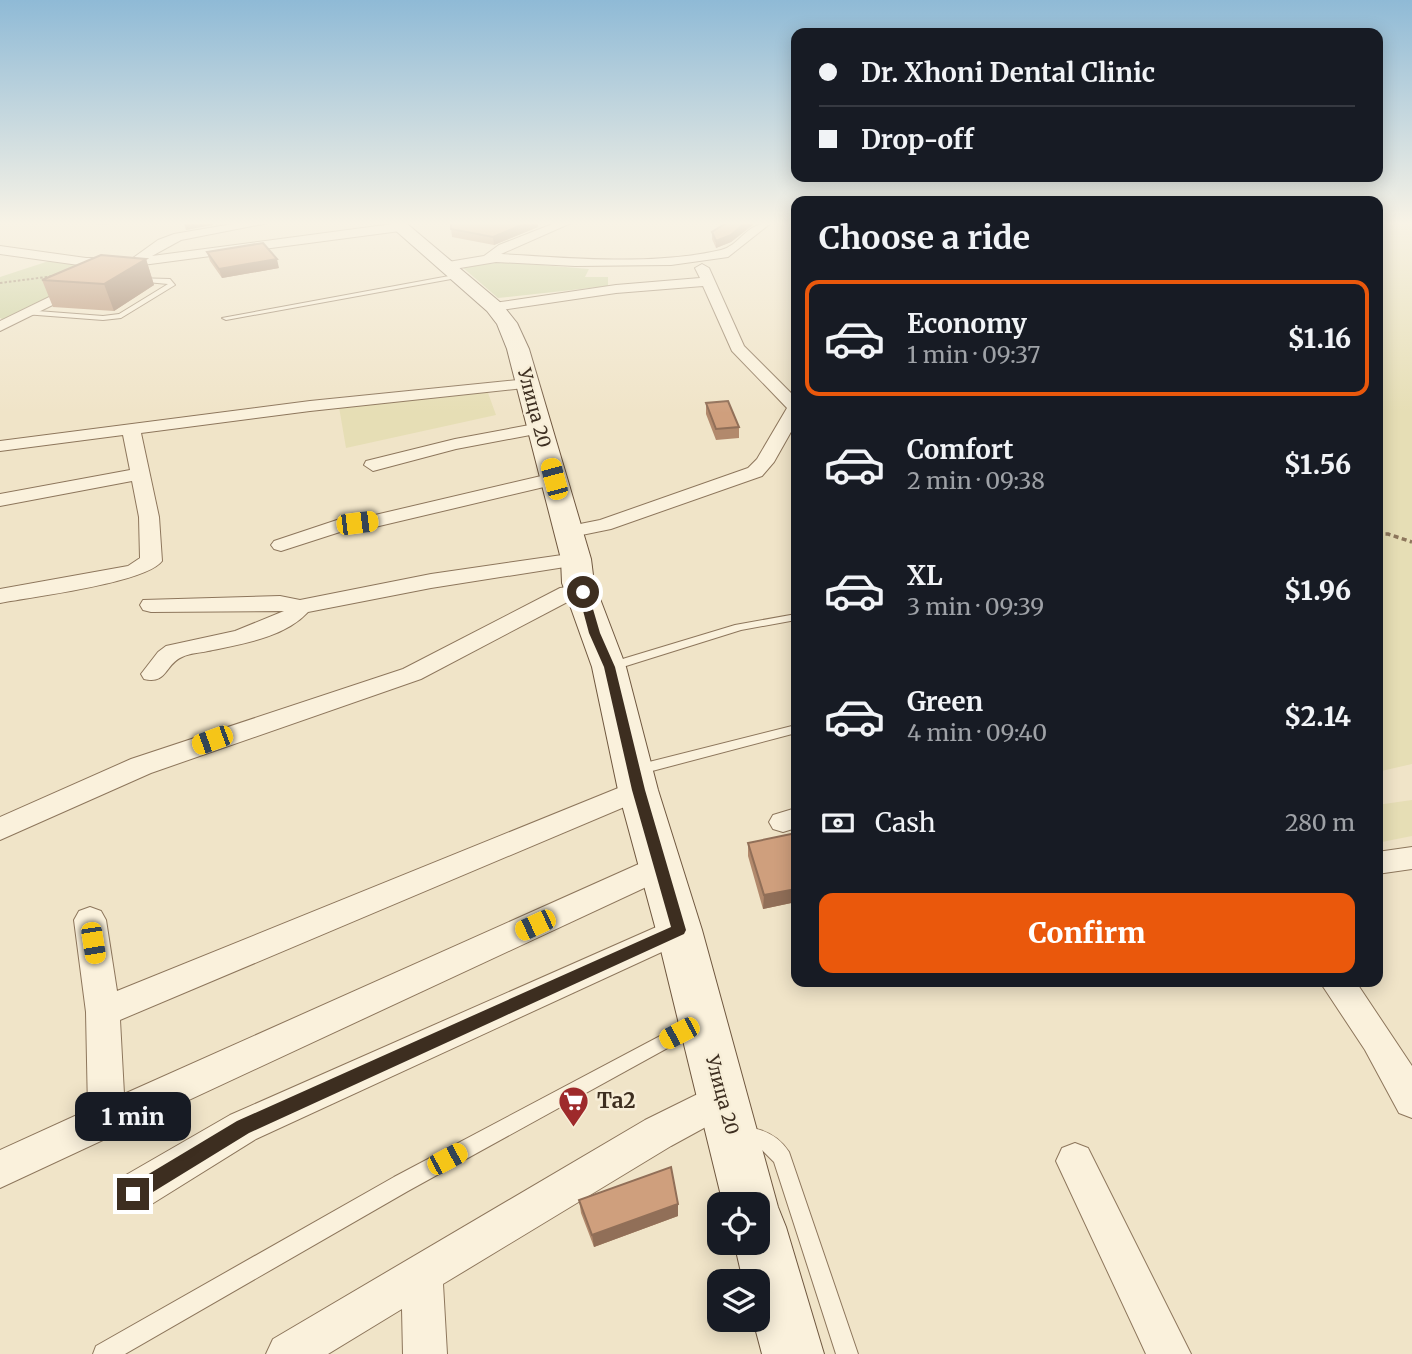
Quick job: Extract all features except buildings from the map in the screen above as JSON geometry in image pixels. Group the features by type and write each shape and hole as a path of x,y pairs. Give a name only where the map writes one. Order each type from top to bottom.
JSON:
{"street":[{"path":"0,327 24,312 80,286"},
{"name":"Улица 20","path":"471,286 494,307 518,349 594,633 610,667 636,781 679,930 748,1192"},
{"path":"494,307 648,286"},
{"path":"710,286 737,348 791,403"},
{"path":"0,446 310,406 528,384"},
{"path":"567,532 604,525 755,472 765,462 791,417"},
{"path":"373,465 455,444 540,428"},
{"path":"0,596 134,571 151,561 149,517 131,429"},
{"path":"0,500 140,474"},
{"path":"281,545 340,525 374,521 554,479"},
{"path":"151,605 280,603 300,607 430,581 579,576"},
{"path":"0,829 141,766 412,674 568,593 579,576"},
{"path":"153,674 174,651 289,621 300,607"},
{"path":"103,1013 636,781"},
{"path":"1383,862 1412,858"},
{"path":"0,1169 661,867"},
{"path":"90,920 103,1013 107,1121"},
{"path":"133,1194 243,1127 679,930"},
{"path":"1340,987 1390,1059 1412,1101"},
{"path":"288,1354 658,1133 727,1117"},
{"path":"1075,1161 1169,1354"},
{"path":"766,1255 793,1354"},
{"path":"422,1274 425,1354"}],"lane":[{"path":"24,312 116,317 127,314 170,286"},
{"path":"226,318 380,286"},
{"path":"610,667 739,627 791,618"},
{"path":"636,781 791,731"},
{"path":"104,1354 401,1184 702,1021"},
{"path":"727,1117 753,1136 769,1142 782,1158 847,1354"}],"path":[{"path":"1383,534 1412,541"}],"shaded area":[{"path":"1383,286 1412,286 1412,764 1383,771"},
{"path":"487,390 496,415 346,448 339,407"},
{"path":"1412,800 1412,836 1383,842 1383,804"}],"green space":[{"path":"0,286 82,286 6,321 0,318"},
{"path":"484,286 606,286 498,298"}],"place":[{"name":"Ta2","path":"574,1128"}],"route":[{"path":"133,1194 243,1127 408,1050 679,930 638,790 610,667 594,633 583,592"}]}
